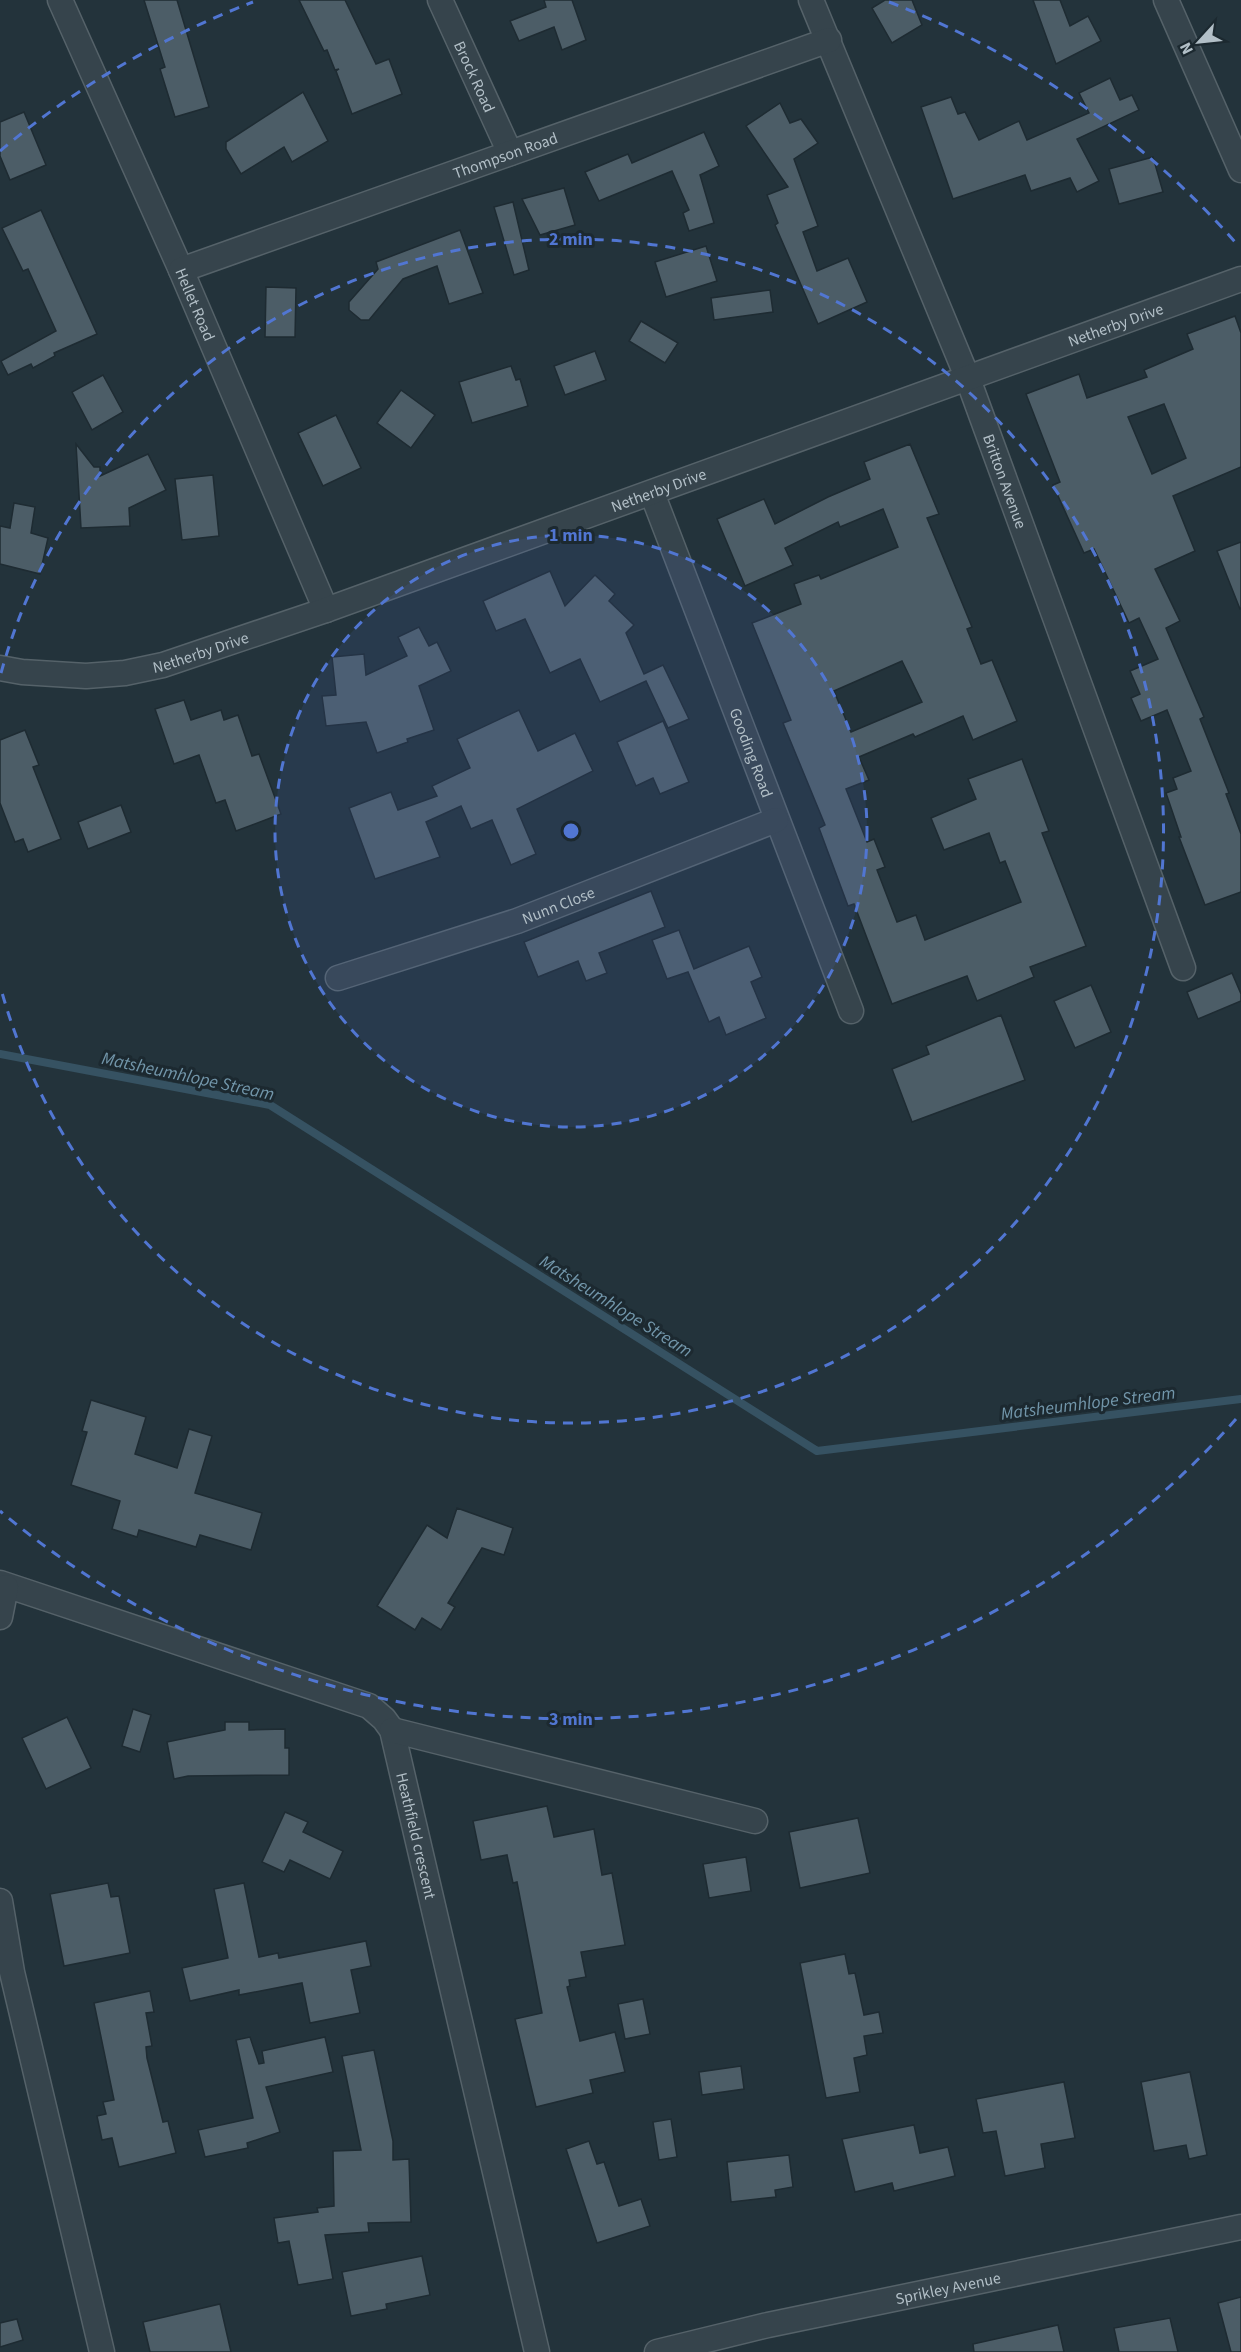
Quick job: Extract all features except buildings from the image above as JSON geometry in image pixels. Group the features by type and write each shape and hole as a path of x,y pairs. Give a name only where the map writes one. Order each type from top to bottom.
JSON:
{"street":[{"name":"Hellet Road","path":"60,0 181,270 326,610"},
{"name":"Brock Road","path":"440,0 510,153"},
{"name":"Britton Avenue","path":"811,0 968,379 1183,968"},
{"path":"1166,0 1241,170"},
{"name":"Thompson Road","path":"181,270 828,40"},
{"name":"Netherby Drive","path":"0,668 22,672 86,676 125,673 163,665 326,610 1241,279"},
{"name":"Gooding Road","path":"652,493 851,1011"},
{"name":"Nunn Close","path":"338,978 517,921 777,820"},
{"path":"0,1617 3,1585 369,1706 384,1719 392,1730 755,1821"},
{"name":"Heathfield crescent","path":"392,1730 537,2352"},
{"path":"0,1900 6,1971 102,2352"},
{"name":"Sprikley Avenue","path":"657,2352 768,2325 1241,2227"}],"waterway":[{"name":"Matsheumhlope Stream","path":"0,1054 270,1105 817,1451 1241,1399"}]}
